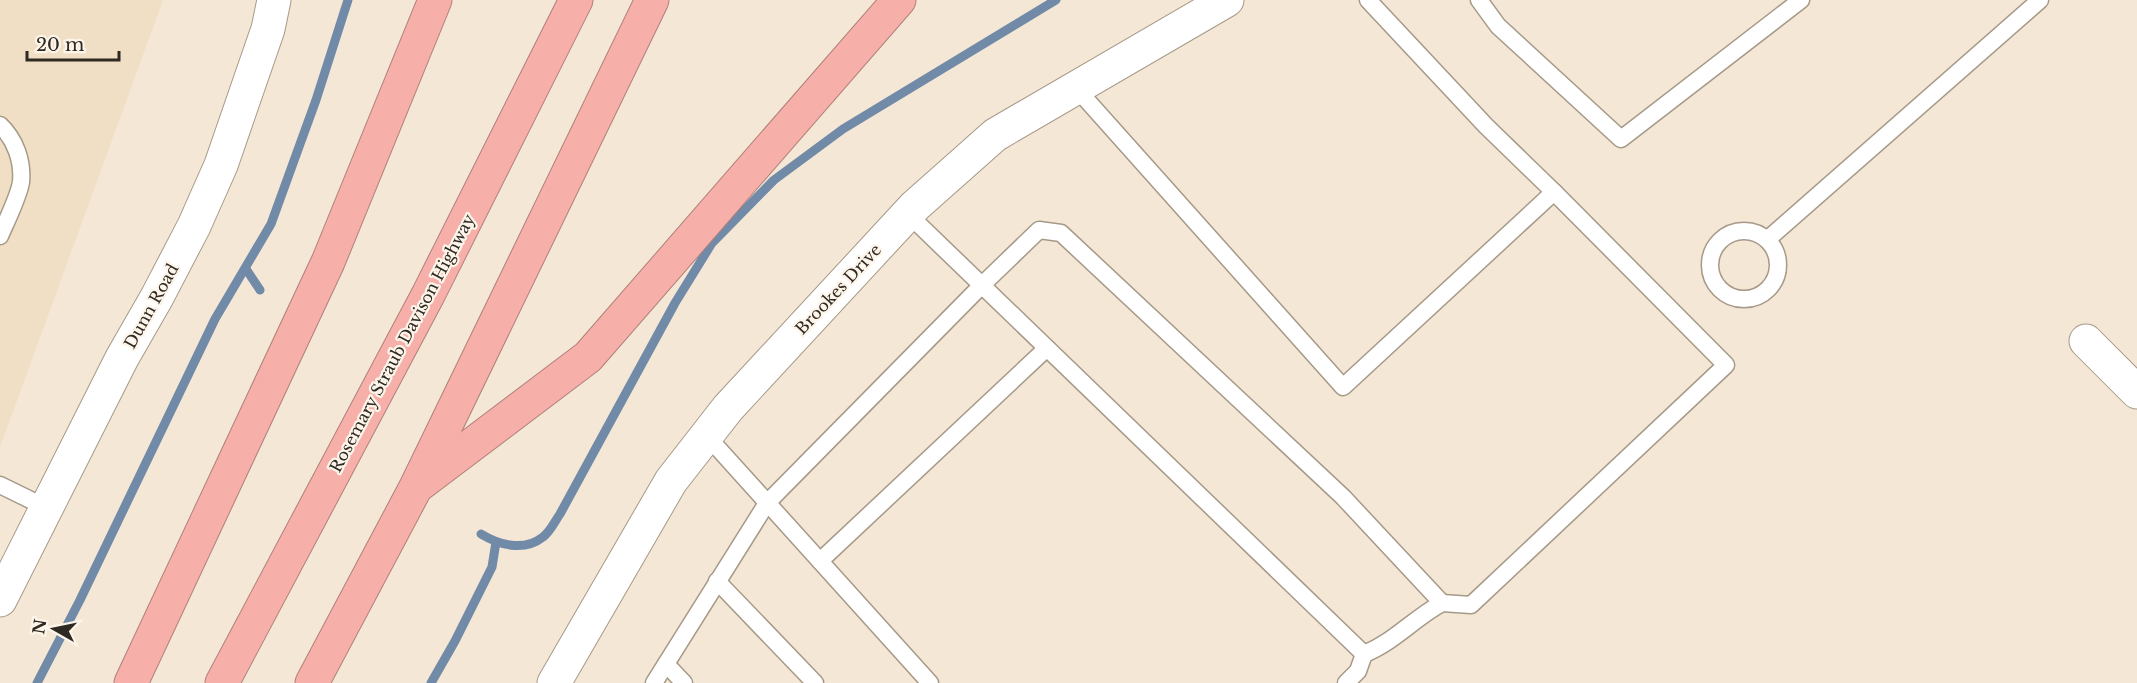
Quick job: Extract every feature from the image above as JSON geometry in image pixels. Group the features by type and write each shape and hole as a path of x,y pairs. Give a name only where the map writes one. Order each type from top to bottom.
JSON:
{"highway":[{"path":"131,683 328,262 435,0"},
{"name":"Rosemary Straub Davison Highway","path":"222,683 428,295 576,0"},
{"path":"312,683 417,487 651,0"},
{"path":"417,487 588,357 899,0"}],"street":[{"name":"Dunn Road","path":"0,600 122,358 194,226 221,165 268,29 274,0"},
{"name":"Brookes Drive","path":"554,683 671,481 728,408 908,214 995,135 1227,0"},
{"path":"2086,341 2137,392"}],"lane":[{"path":"1346,683 1358,671 1364,654 1382,647 1425,613 1442,603 1471,605 1726,365 1486,126 1368,0"},
{"path":"1479,0 1498,26 1621,139 1802,0"},
{"path":"1768,240 2040,0"},
{"path":"1076,88 1343,387 1554,192"},
{"path":"0,125 19,152 21,182 0,236"},
{"path":"908,214 1364,654"},
{"path":"654,683 767,503 1039,230 1061,233 1343,497 1442,603"},
{"path":"1747,230 1758,233 1768,240 1778,259 1778,270 1767,290 1747,299 1726,294 1717,286 1712,276 1711,254 1725,236 1735,231 1747,230"},
{"path":"820,561 1047,348"},
{"path":"706,436 930,683"},
{"path":"0,485 47,508"},
{"path":"717,581 814,683"},
{"path":"666,664 684,683"}],"shaded area":[{"path":"0,0 163,0 0,447"}],"waterway":[{"path":"37,683 80,600 215,319 271,224 316,100 348,0"},
{"path":"481,534 504,544 520,546 536,542 548,532 675,303 712,243 774,180 843,129 1056,0"},
{"path":"246,269 260,290"},
{"path":"431,683 492,567 496,542"}]}
